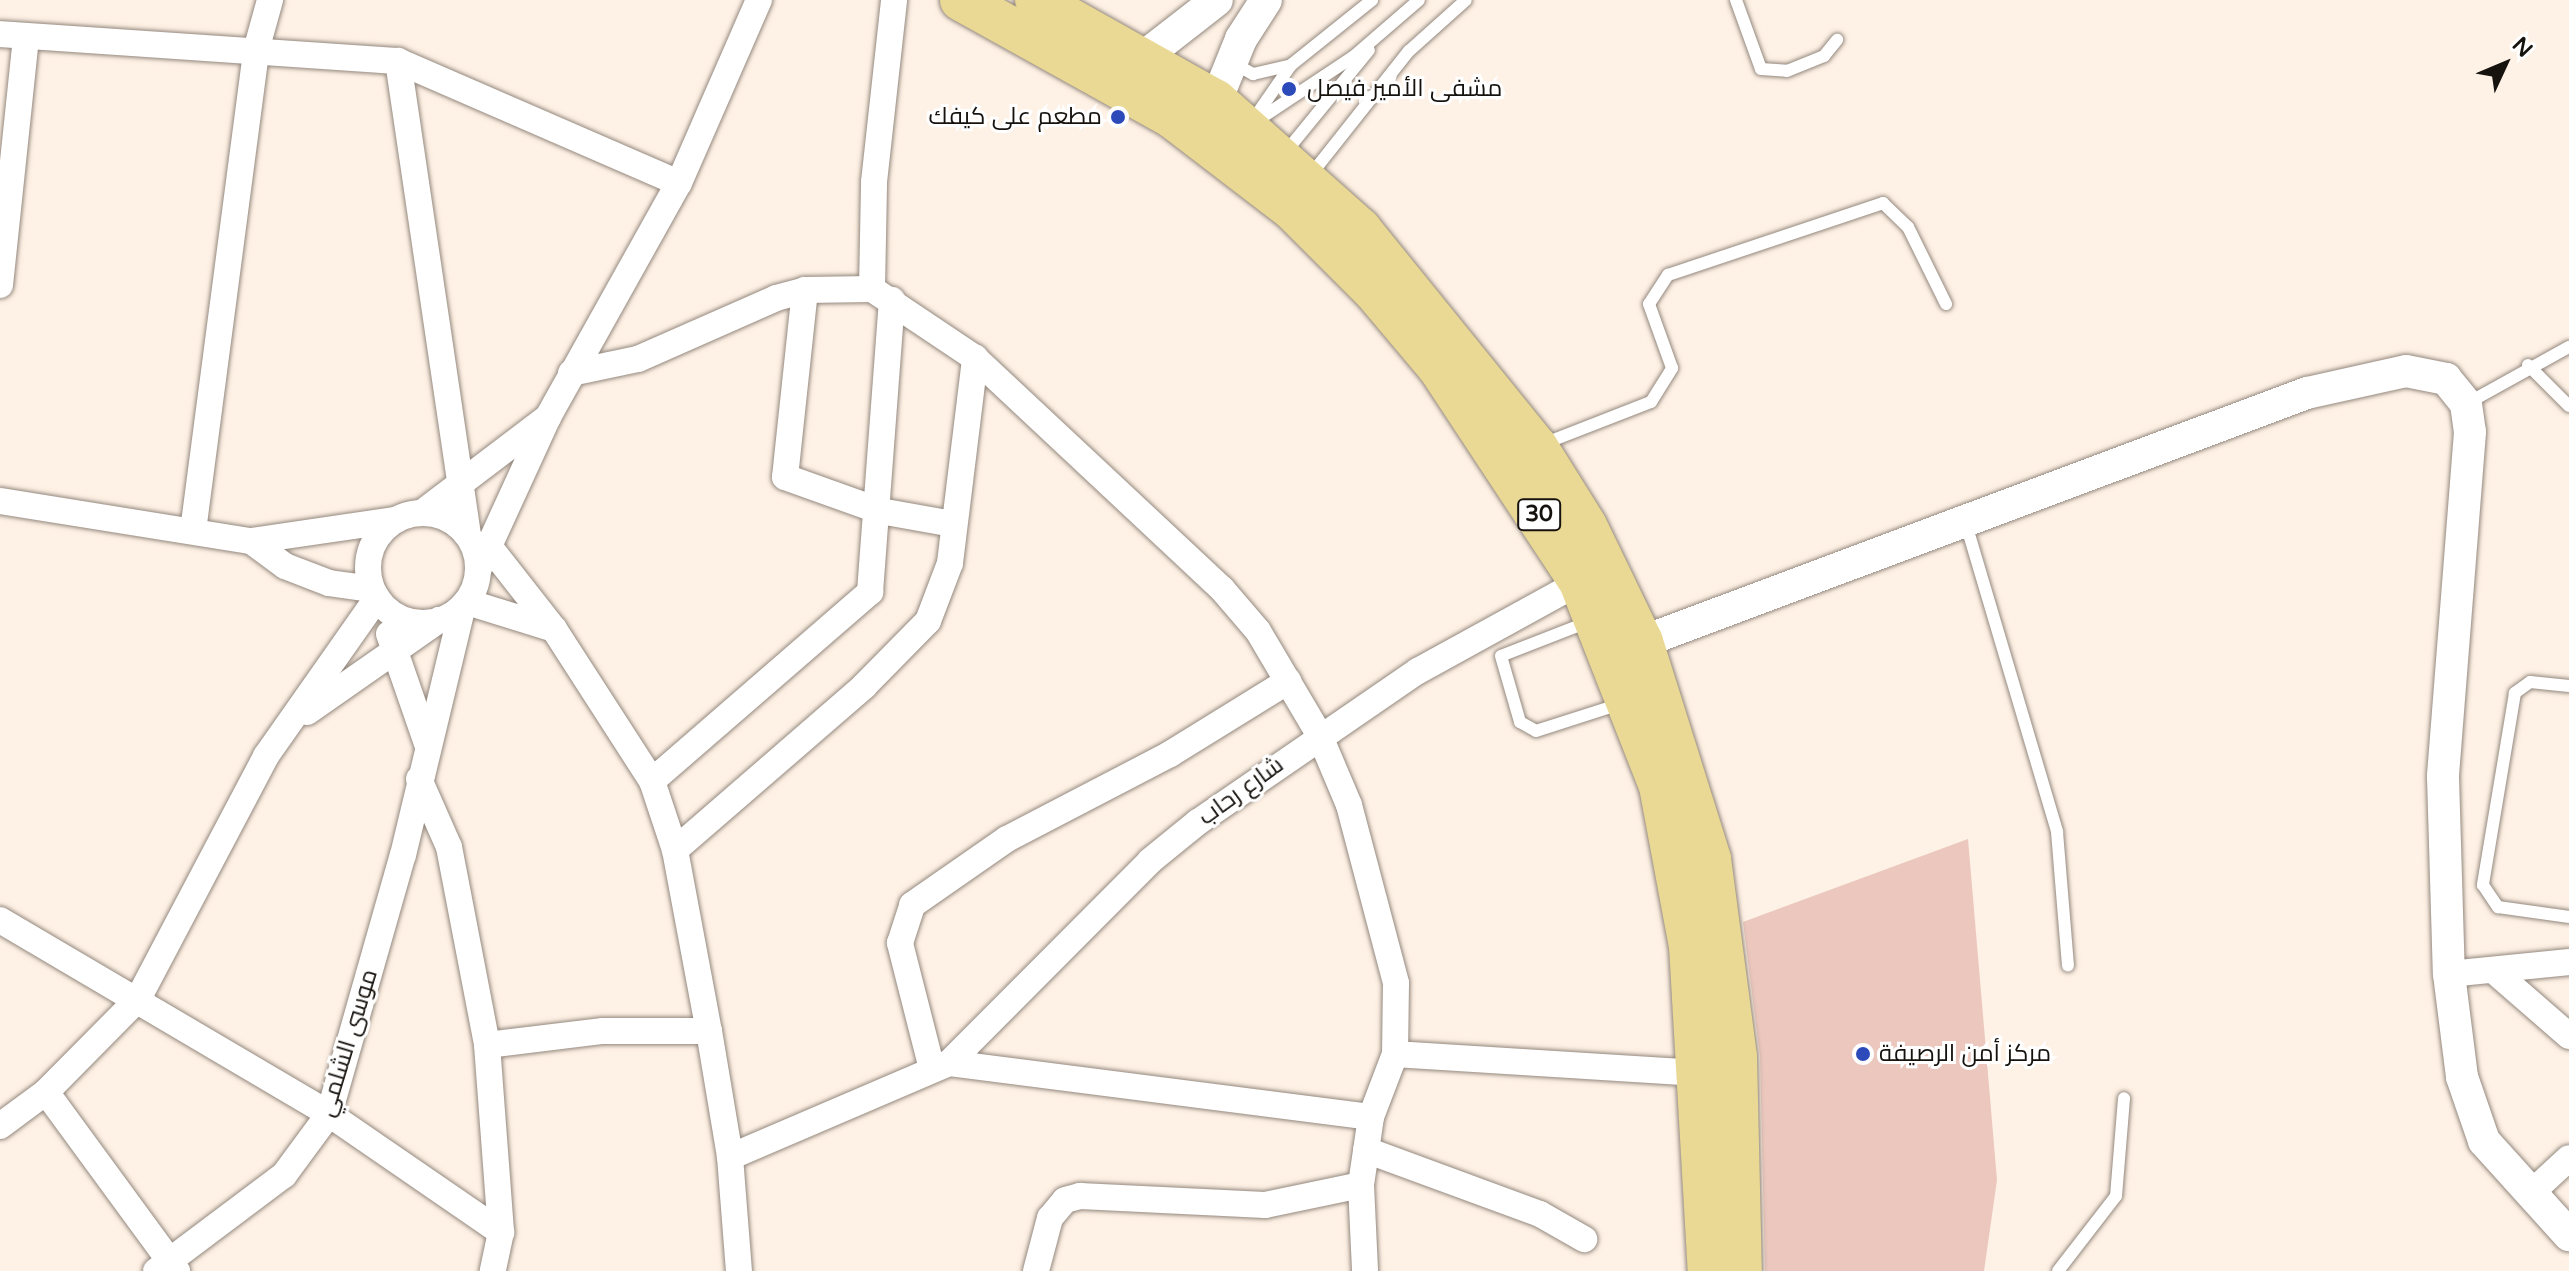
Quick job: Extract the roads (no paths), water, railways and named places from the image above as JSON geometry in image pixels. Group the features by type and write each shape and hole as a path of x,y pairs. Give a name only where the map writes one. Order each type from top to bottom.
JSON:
{"main road":[{"name":"30","path":"961,0 1126,89 1295,168 1408,282 1536,446 1586,526 1642,642 1710,859 1736,1057 1723,1206 1709,1271"},
{"name":"30","path":"1036,0 1145,56 1216,101 1238,141 1292,209 1430,357 1506,461 1580,582 1599,619 1630,700 1663,801 1690,946 1701,1073 1723,1206 1741,1271"}],"street":[{"path":"193,531 257,47 270,0"},
{"path":"291,723 393,650 465,604 478,550 571,373 679,183 759,0"},
{"path":"652,781 866,598 880,511 882,295 874,182 894,0"},
{"path":"1145,56 1217,0"},
{"path":"1216,101 1232,61 1266,0"},
{"path":"0,34 26,39 257,47 398,61 679,183"},
{"path":"0,285 26,39"},
{"path":"398,61 459,480 478,550"},
{"path":"571,373 638,359 739,310 805,290 882,295 975,358 1222,589 1288,681 1319,734 1349,805 1396,983 1395,1054 1371,1117 1361,1185 1365,1271"},
{"path":"805,290 783,471 791,482 880,511 953,524"},
{"path":"675,850 864,686 928,621 950,563 975,358"},
{"path":"1642,642 2307,393 2381,374 2432,372 2466,404 2469,480 2450,640 2443,777 2449,974 2469,1110 2484,1141 2529,1195 2569,1235"},
{"path":"0,501 251,541 395,520 423,512 459,480 548,417"},
{"path":"423,512 448,518 554,629 652,781 675,850 709,1031 730,1157 739,1271"},
{"path":"395,520 371,550 377,598 427,744"},
{"path":"251,541 285,566 377,598 406,620 439,620"},
{"name":"شارع رحاب","path":"940,1064 1150,861 1319,734 1580,582"},
{"path":"0,1126 46,1092 138,999 234,815 291,723 377,598"},
{"path":"465,604 554,629"},
{"name":"موسى الشلمي","path":"168,1267 284,1175 329,1114 465,604"},
{"path":"940,1064 900,943 912,905 1007,839 1170,754 1288,681"},
{"path":"419,779 449,847 487,1045 501,1232 493,1271"},
{"path":"0,920 329,1114 501,1232"},
{"path":"2449,974 2569,962"},
{"path":"2493,970 2569,1036"},
{"path":"487,1045 603,1031 709,1031"},
{"path":"1395,1054 1701,1073"},
{"path":"730,1157 940,1064 1371,1117"},
{"path":"46,1092 168,1267"},
{"path":"1366,1150 1513,1203 1584,1239"},
{"path":"2529,1195 2569,1158"},
{"path":"1036,1271 1050,1218 1065,1200 1080,1196 1265,1205 1361,1185"}],"lane":[{"path":"1238,141 1291,65 1372,0"},
{"path":"1238,141 1378,38 1419,0"},
{"path":"1295,168 1409,51 1466,0"},
{"path":"1736,0 1761,69 1787,71 1824,56 1837,40"},
{"path":"1295,168 1378,38"},
{"path":"1232,61 1253,74 1291,65"},
{"path":"1536,446 1651,402 1672,368 1649,304 1668,275 1883,203 1908,227 1946,304"},
{"path":"2466,404 2528,365 2569,347"},
{"path":"2528,365 2569,406"},
{"path":"1965,521 2057,832 2068,966"},
{"path":"1599,619 1501,656 1520,722 1536,731 1630,700"},
{"path":"2569,686 2530,682 2515,693 2483,885 2498,907 2569,917"},
{"path":"2058,1271 2116,1196 2124,1098"}],"place":[{"name":"مشفى الأمير فيصل","path":"1289,89"},
{"name":"مطعم على كيفك","path":"1118,117"},
{"name":"مركز أمن الرصيفة","path":"1863,1054"}]}
